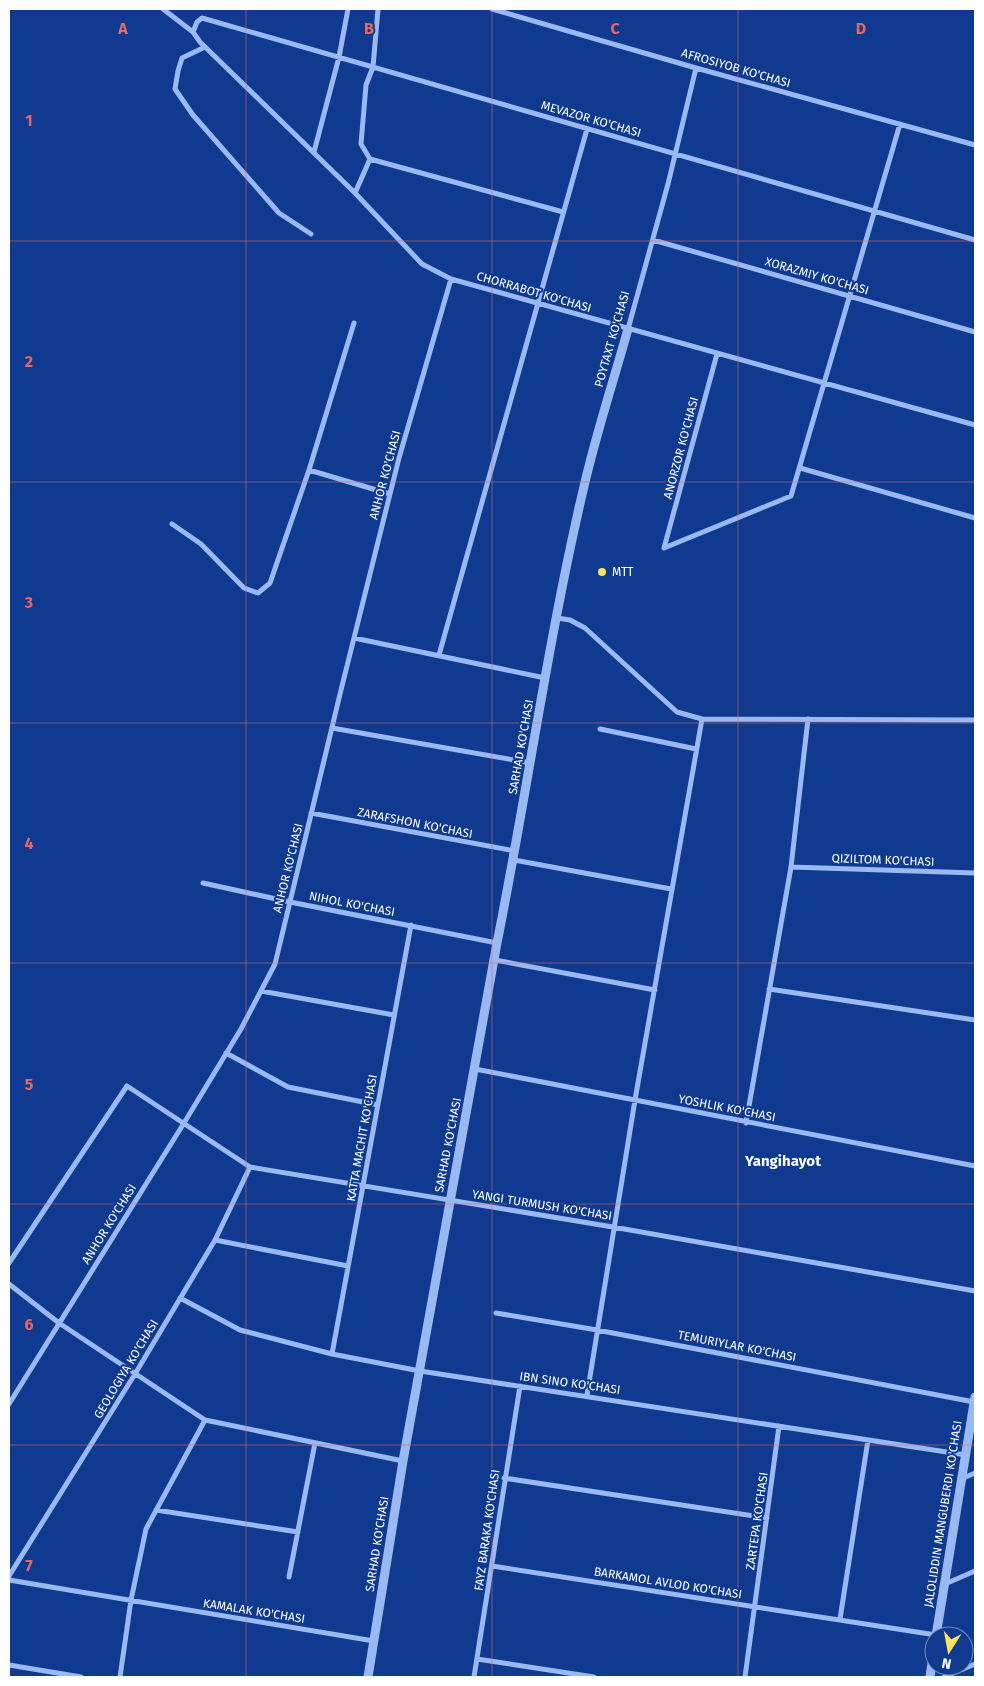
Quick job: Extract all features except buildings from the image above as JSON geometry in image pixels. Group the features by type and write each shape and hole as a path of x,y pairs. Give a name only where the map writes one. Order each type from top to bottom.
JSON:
{"street":[{"name":"CHORRABOT KO'CHASI","path":"163,9 193,32 205,47 355,192 422,264 451,279 975,425"},
{"path":"314,152 339,58 348,9"},
{"path":"378,9 373,67 366,85 361,144 370,159 563,212"},
{"name":"AFROSIYOB KO'CHASI","path":"492,9 696,68 975,145"},
{"name":"MEVAZOR KO'CHASI","path":"193,32 197,22 202,18 975,240"},
{"path":"205,47 182,58 175,89 193,115 279,213 311,234"},
{"name":"POYTAXT KO'CHASI","path":"557,618 586,478 653,240 696,68"},
{"path":"900,124 876,212 800,468 975,518"},
{"path":"439,655 587,129"},
{"path":"355,192 370,159"},
{"name":"XORAZMIY KO'CHASI","path":"653,240 975,332"},
{"name":"ANHOR KO'CHASI","path":"9,1404 184,1123 226,1053 275,964 390,494 451,279"},
{"path":"172,524 201,544 244,588 258,594 270,583 354,323"},
{"name":"ANORZOR KO'CHASI","path":"718,354 664,548 792,496 800,468"},
{"path":"308,470 390,494"},
{"path":"557,618 570,620 585,628 677,712 702,719 975,720"},
{"name":"SARHAD KO'CHASI","path":"368,1677 450,1200 497,943 515,856 557,618"},
{"path":"354,638 545,678"},
{"path":"587,1395 613,1227 702,719"},
{"path":"746,1123 791,867 808,719"},
{"path":"332,728 530,763"},
{"path":"600,729 696,749"},
{"name":"ZARAFSHON KO'CHASI","path":"312,813 671,889"},
{"name":"QIZILTOM KO'CHASI","path":"791,867 975,873"},
{"name":"NIHOL KO'CHASI","path":"203,883 497,943"},
{"name":"KATTA MACHIT KO'CHASI","path":"332,1354 411,925"},
{"path":"495,960 655,990"},
{"path":"769,989 975,1020"},
{"path":"261,991 394,1015"},
{"path":"226,1053 288,1087 378,1105"},
{"name":"YOSHLIK KO'CHASI","path":"475,1069 975,1166"},
{"name":"YANGI TURMUSH KO'CHASI","path":"9,1263 127,1086 250,1167 613,1227 975,1292"},
{"name":"GEOLOGIYA KO'CHASI","path":"9,1576 135,1374 215,1240 250,1167"},
{"path":"215,1240 348,1266"},
{"path":"9,1284 59,1323 205,1420 404,1461"},
{"name":"IBN SINO KO'CHASI","path":"180,1298 240,1330 332,1354 520,1386 966,1455"},
{"name":"TEMURIYLAR KO'CHASI","path":"496,1313 975,1399"},
{"name":"FAYZ BARAKA KO'CHASI","path":"474,1677 520,1386"},
{"name":"JALOLIDDIN MANGUBERDI KO'CHASI","path":"938,1626 975,1399"},
{"path":"120,1677 130,1600 146,1529 205,1420"},
{"name":"ZARTEPA KO'CHASI","path":"745,1677 779,1426"},
{"path":"840,1619 868,1440"},
{"path":"289,1577 314,1443"},
{"path":"961,1479 975,1473"},
{"path":"504,1478 767,1518"},
{"path":"156,1510 298,1532"},
{"name":"BARKAMOL AVLOD KO'CHASI","path":"492,1566 924,1633"},
{"path":"945,1584 975,1571"},
{"name":"KAMALAK KO'CHASI","path":"9,1580 374,1640"},
{"path":"477,1659 594,1677"},
{"path":"944,1677 975,1664"},
{"path":"9,1665 81,1677"}],"place":[{"name":"MTT","path":"602,572"}],"district":[{"name":"Yangihayot","path":"783,1161"}]}
